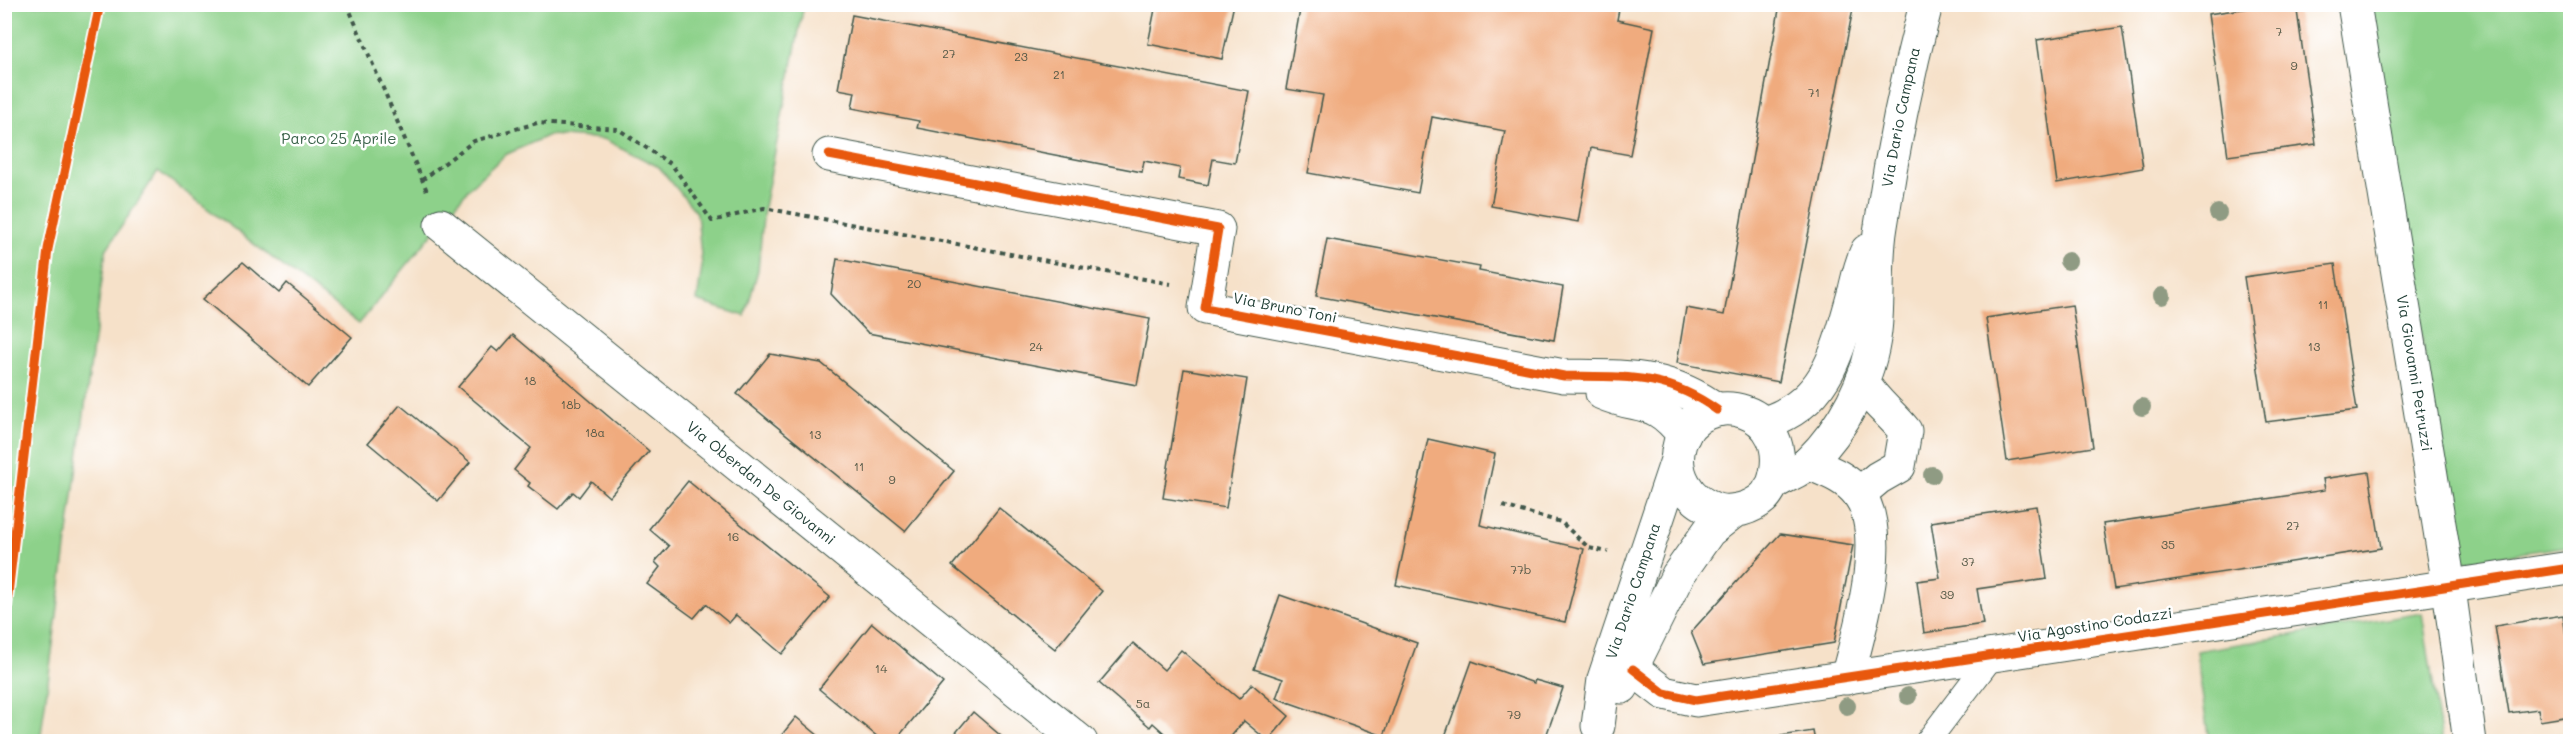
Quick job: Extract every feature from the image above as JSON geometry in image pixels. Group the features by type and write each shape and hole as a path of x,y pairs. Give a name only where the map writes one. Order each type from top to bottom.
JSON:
{"street":[{"name":"Via Dario Campana","path":"1595,734 1633,669 1678,574 1709,531 1734,511 1750,507 1764,497 1773,484 1808,464 1844,417 1862,381 1875,332 1880,228 1914,49 1926,4"},
{"name":"Via Giovanni Petruzzi","path":"2354,4 2448,586 2470,741"},
{"path":"829,156 1218,229 1208,291"},
{"name":"Via Oberdan De Giovanni","path":"441,225 1081,741"},
{"name":"Via Dario Campana","path":"1764,423 1783,417 1804,404 1823,379 1835,358 1864,257 1880,228"},
{"name":"Via Bruno Toni","path":"1208,291 1205,308 1564,376 1624,377 1665,382 1693,393 1717,410"},
{"name":"Via Bruno Toni","path":"1564,376 1612,397 1646,404 1669,416 1681,448"},
{"path":"1858,494 1878,478 1899,466 1905,431 1892,414 1872,398 1862,381"},
{"path":"1717,410 1735,409 1751,414 1764,423 1774,437 1779,452 1779,469 1773,484"},
{"name":"Via Dario Campana","path":"1595,734 1604,679 1681,448 1701,417 1717,410"},
{"path":"1681,448 1680,477 1689,493 1702,504 1718,511 1734,511"},
{"path":"1808,464 1840,477 1858,494 1870,518 1869,591 1847,678"},
{"name":"Via Agostino Codazzi","path":"1633,669 1664,693 1696,700 2571,568"}],"lane":[{"path":"1927,741 1993,655"}],"path":[{"path":"347,4 441,225"},
{"path":"423,180 474,141 537,123 618,129 672,165 712,221 764,207 1208,291"},
{"path":"1503,507 1561,522 1589,548 1610,552"}],"green space":[{"name":"Parco 25 Aprile","path":"4,5 804,5 764,207 758,270 745,316 697,301 702,266 697,213 659,167 604,139 549,135 505,155 471,186 359,324 158,171 106,250 40,741 5,741"},
{"path":"2368,5 2570,5 2570,546 2458,562"},
{"path":"2422,613 2442,741 2209,741 2196,651"}],"building":[{"path":"1156,4 1234,4 1222,59 1148,44"},
{"path":"1301,4 1620,4 1617,20 1654,28 1630,155 1591,148 1578,222 1491,206 1505,131 1432,117 1418,193 1308,173 1323,95 1286,89"},
{"path":"1780,4 1854,4 1779,382 1677,363 1686,308 1724,315"},
{"path":"2277,4 2296,4 2316,144 2228,156 2208,14"},
{"path":"852,15 1249,91 1235,163 1213,159 1208,185 1178,179 1180,168 1144,161 1142,172 917,128 919,121 852,108 855,92 838,89"},
{"path":"2122,27 2143,168 2057,183 2037,40"},
{"path":"1327,239 1480,267 1479,271 1563,287 1554,340 1316,296"},
{"path":"837,259 1150,319 1137,385 868,333 831,294"},
{"path":"243,262 279,293 287,283 352,337 308,387 203,299"},
{"path":"2335,264 2357,410 2266,422 2244,277"},
{"path":"2072,305 2093,447 2007,461 1986,318"},
{"path":"513,335 649,451 609,497 591,481 579,497 573,492 558,509 528,486 530,483 514,470 531,448 458,387 492,347 498,352"},
{"path":"770,354 821,363 954,471 905,531 737,394"},
{"path":"1184,369 1247,379 1226,508 1163,498"},
{"path":"400,405 470,462 438,501 368,443"},
{"path":"1428,439 1495,454 1480,525 1584,549 1565,622 1396,585"},
{"path":"2369,472 2381,548 2114,589 2103,524 2325,490 2323,479"},
{"path":"688,481 830,597 782,654 736,615 729,623 706,604 694,618 647,584 660,567 655,562 669,546 649,529"},
{"path":"2036,506 2047,579 1977,589 1983,624 1924,633 1917,581 1940,578 1931,522"},
{"path":"999,508 1102,591 1055,649 952,566"},
{"path":"1780,534 1853,545 1834,643 1704,664 1691,632"},
{"path":"1280,595 1417,643 1384,736 1276,698 1283,679 1254,669"},
{"path":"2563,615 2570,664 2570,716 2540,721 2538,709 2509,713 2495,626"},
{"path":"872,623 943,683 894,742 884,742 819,689"},
{"path":"1133,643 1164,670 1181,650 1239,699 1252,684 1289,716 1268,741 1244,721 1228,740 1223,736 1218,742 1174,742 1153,723 1150,727 1099,683"},
{"path":"1472,661 1534,683 1535,680 1563,688 1544,742 1443,742"},
{"path":"973,712 1008,742 948,742"},
{"path":"796,717 826,742 776,742"},
{"path":"1813,731 1815,742 1756,742 1755,740"}],"cycle path":[{"path":"4,629 48,249 100,4"},
{"path":"829,155 1218,229 1205,308 1564,376 1644,379 1680,389 1717,410"},
{"path":"1633,669 1664,693 1696,700 2570,568"}]}
